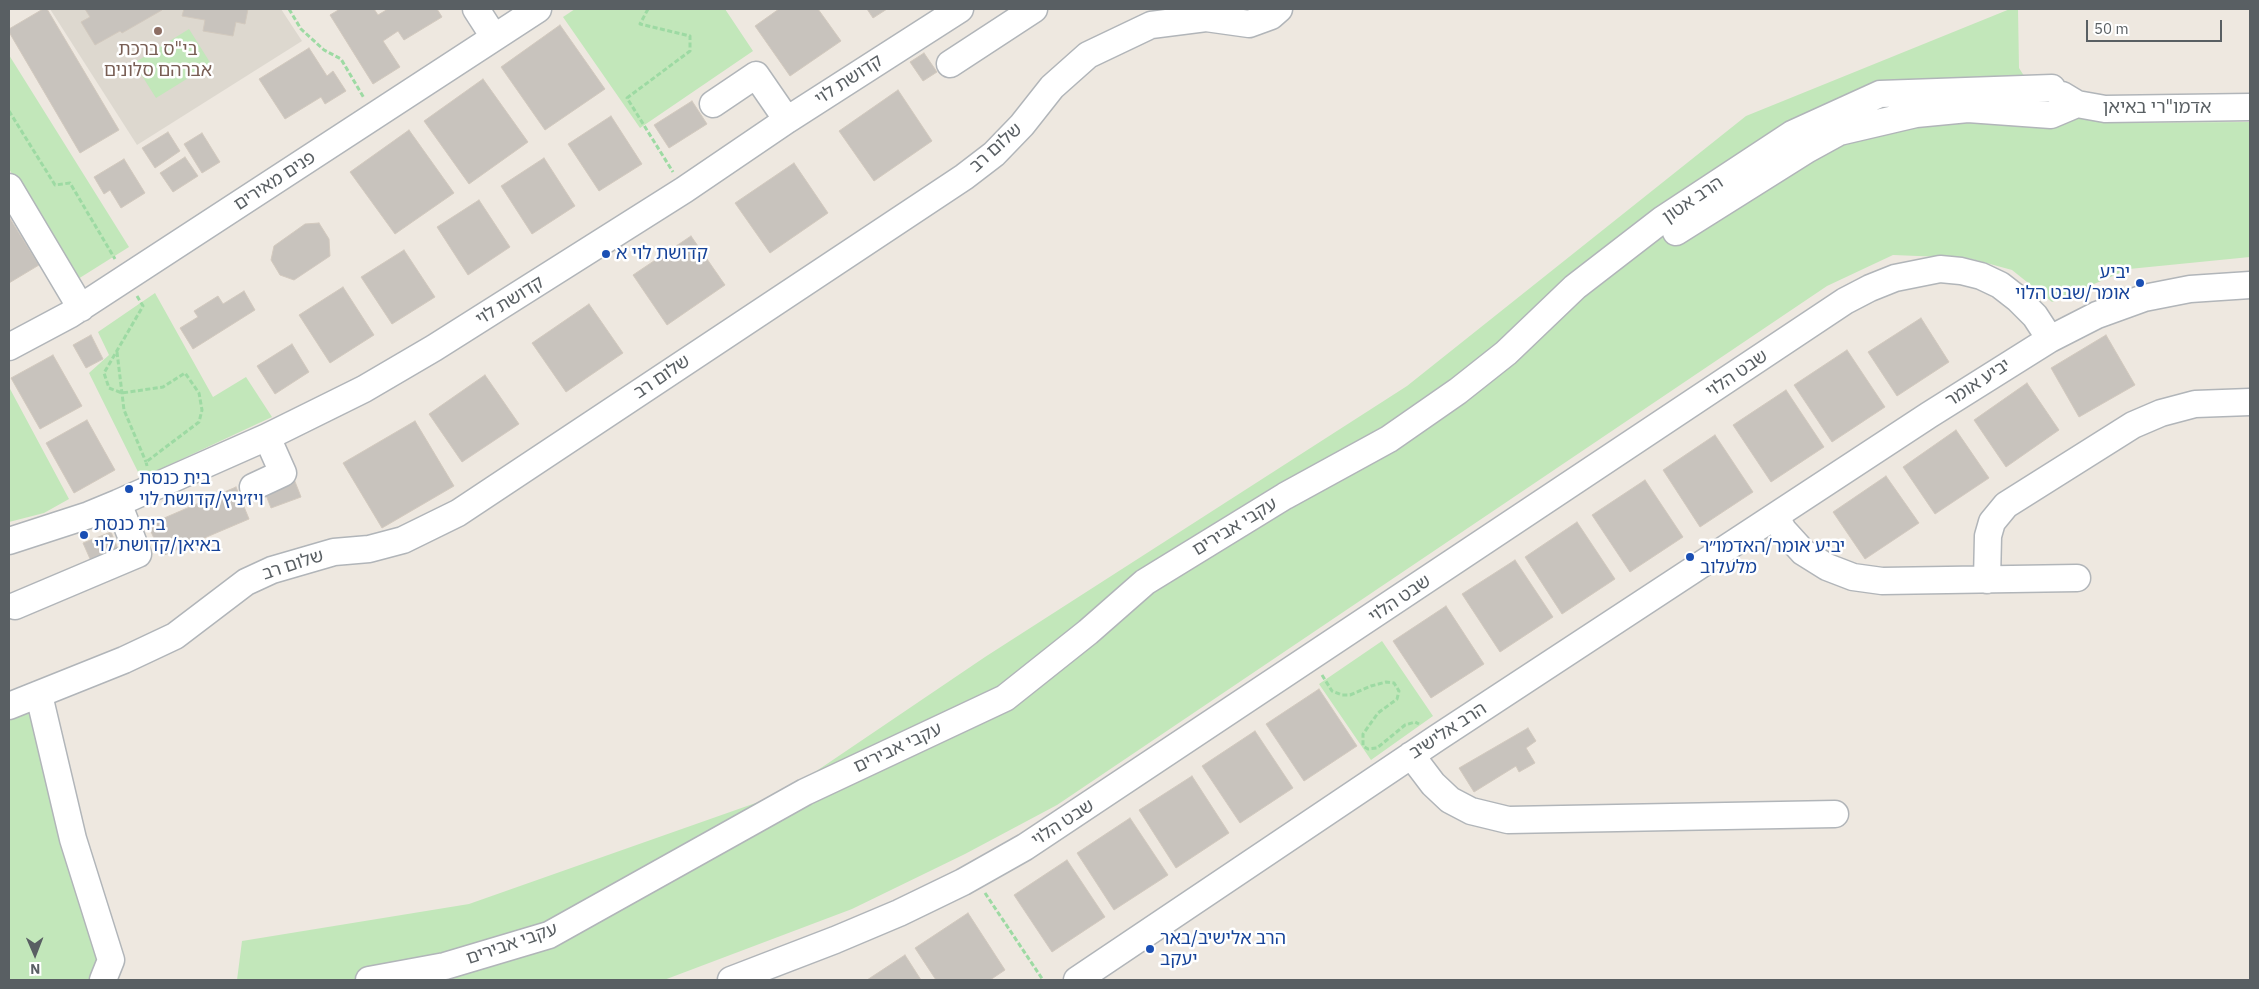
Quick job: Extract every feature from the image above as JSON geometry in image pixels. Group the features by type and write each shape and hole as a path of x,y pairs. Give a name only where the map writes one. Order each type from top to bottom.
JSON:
{"street":[{"path":"476,9 494,37"},
{"name":"פנים מאירים","path":"9,347 81,308 538,9"},
{"name":"קדושת לוי","path":"15,538 89,515 151,489 267,437 364,389 434,348 684,190 787,120 960,9"},
{"path":"950,64 1034,9"},
{"name":"שלום רב","path":"9,706 124,660 175,636 246,582 272,570 334,552 368,549 403,540 458,512 964,177 994,154 1022,125 1052,87 1088,54 1151,25 1206,18 1249,24 1271,16 1279,9"},
{"path":"714,104 756,74 787,120"},
{"name":"אדמו\"רי באיאן","path":"2047,83 2077,104 2105,109 2250,107"},
{"name":"הרב אטון","path":"1389,440 1458,391 1506,353 1575,287 1663,220 1792,134 1880,94 2047,83"},
{"path":"1575,287 1583,295 1680,229 1808,149 1839,132 1916,114 1968,109 2051,115 2077,104"},
{"path":"9,187 81,308"},
{"name":"שבט הלוי","path":"731,980 899,913 974,876 1057,828 1845,301 1870,288 1895,278 1940,269 1961,270 1981,276 2000,285 2018,298 2034,316 2050,339"},
{"name":"יביע אומר","path":"1822,485 2006,365 2050,339 2097,315 2144,298 2190,290 2250,285"},
{"path":"1988,580 1988,536 1997,513 2006,506 2133,425 2160,413 2195,404 2250,402"},
{"path":"253,487 283,473 267,437"},
{"name":"עקבי אבירים","path":"369,980 445,966 549,935 805,792 1005,698 1088,632 1145,582 1285,496 1389,440"},
{"name":"הרב אלישיב","path":"1077,980 1411,755 1822,485"},
{"path":"15,606 138,554 118,503"},
{"path":"1776,516 1783,530 1803,552 1839,573 1882,581 2077,578"},
{"path":"39,695 72,839 111,960 103,980"},
{"path":"1411,755 1433,784 1450,800 1471,811 1502,819 1835,814"}],"path":[{"path":"289,9 301,29 324,50 341,59 375,115"},
{"path":"648,9 640,24 690,36 690,51 627,98 684,190"},
{"path":"9,111 55,185 70,183 143,306 104,373 109,388 122,393 163,387 185,373 199,394 202,410 199,422 146,462"},
{"path":"117,351 124,410 146,462 151,489"},
{"path":"1312,658 1332,691 1342,695 1350,695 1386,682 1394,683 1399,691 1397,699 1378,713 1367,726 1363,734 1363,746 1368,749 1377,748 1406,725 1415,722 1425,726 1437,738"},
{"path":"974,876 1042,980"}],"shaded area":[{"path":"50,9 281,9 302,41 137,145"}],"green space":[{"path":"575,9 725,9 753,51 640,128 563,17"},
{"path":"2010,9 2018,9 2019,68 2038,98 2067,114 2104,123 2250,122 2250,257 2129,269 2052,302 2012,270 1968,258 1893,255 1827,286 1057,805 965,854 852,909 664,980 237,980 242,941 469,904 784,793 985,657 1407,386 1746,116"},
{"path":"189,29 211,64 156,98 134,63"},
{"path":"9,55 129,247 78,279 9,169"},
{"path":"155,293 213,397 246,377 272,417 141,478 89,373 109,355 98,332"},
{"path":"9,387 69,499 44,513 9,522"},
{"path":"1382,641 1433,716 1371,760 1319,684"},
{"path":"31,709 97,957 91,980 9,980 9,715"}],"building":[{"path":"43,9 47,9 119,130 80,153 9,32 9,29"},
{"path":"85,9 162,10 122,33 120,31 95,45 81,22 90,17"},
{"path":"184,9 248,9 245,24 236,22 233,36 203,31 205,20 182,16"},
{"path":"340,9 374,9 378,15 388,9 437,9 442,17 404,40 398,31 383,41 400,67 373,84 330,15"},
{"path":"779,9 818,9 841,41 790,76 755,26"},
{"path":"867,9 887,9 873,18"},
{"path":"560,25 605,89 545,130 501,67"},
{"path":"309,48 327,76 333,71 346,91 325,104 321,97 285,119 259,79"},
{"path":"924,53 937,72 923,81 910,62"},
{"path":"483,79 528,142 469,184 424,121"},
{"path":"898,90 932,141 874,181 839,131"},
{"path":"692,101 707,124 669,148 654,125"},
{"path":"611,116 642,164 599,191 568,144"},
{"path":"409,130 454,193 395,234 350,172"},
{"path":"168,132 180,151 155,168 142,148"},
{"path":"202,133 220,162 202,173 184,144"},
{"path":"185,157 198,176 173,192 160,173"},
{"path":"544,158 575,206 532,234 501,186"},
{"path":"124,159 145,193 121,208 110,190 104,194 94,177"},
{"path":"794,163 828,213 770,253 735,203"},
{"path":"479,200 510,247 468,275 437,227"},
{"path":"9,217 39,265 9,283"},
{"path":"319,223 329,239 330,256 294,280 280,275 271,260 274,246 305,224"},
{"path":"691,236 725,285 667,325 633,275"},
{"path":"404,250 435,297 392,324 361,277"},
{"path":"343,287 374,335 330,363 299,315"},
{"path":"244,291 255,310 193,349 180,328 198,317 194,311 218,296 223,304"},
{"path":"589,304 623,353 566,392 532,343"},
{"path":"1921,318 1949,362 1897,396 1868,352"},
{"path":"91,335 103,359 86,368 73,345"},
{"path":"2106,335 2135,385 2079,417 2051,368"},
{"path":"292,344 309,372 275,394 257,366"},
{"path":"1847,350 1885,407 1832,442 1794,385"},
{"path":"53,355 82,406 40,429 11,378"},
{"path":"485,375 519,424 462,462 429,414"},
{"path":"2027,383 2059,430 2006,467 1974,420"},
{"path":"1786,390 1824,447 1771,482 1733,425"},
{"path":"87,420 115,470 74,493 46,443"},
{"path":"415,421 454,486 382,528 343,463"},
{"path":"1956,430 1989,478 1935,514 1903,467"},
{"path":"1715,435 1753,492 1700,527 1663,470"},
{"path":"1886,476 1919,523 1865,559 1833,512"},
{"path":"294,479 301,497 271,508 264,490"},
{"path":"1645,480 1683,537 1630,572 1592,515"},
{"path":"236,487 249,519 162,556 148,525"},
{"path":"1577,522 1615,579 1562,614 1525,557"},
{"path":"111,532 118,549 91,561 83,543"},
{"path":"1515,560 1553,617 1500,652 1462,594"},
{"path":"1446,606 1484,664 1431,698 1393,641"},
{"path":"1319,689 1357,746 1304,781 1266,724"},
{"path":"1528,728 1536,741 1526,748 1535,763 1519,772 1516,766 1474,792 1459,768"},
{"path":"1255,731 1293,788 1240,823 1202,766"},
{"path":"1192,776 1229,833 1176,868 1139,810"},
{"path":"1130,818 1168,875 1114,910 1077,853"},
{"path":"1067,860 1105,917 1052,952 1014,895"},
{"path":"968,913 1005,970 990,980 936,980 915,948"},
{"path":"905,955 921,980 867,980"}],"place":[{"name":"בי\"ס ברכת אברהם סלונים","path":"158,31"},
{"name":"קדושת לוי א","path":"606,254"},
{"name":"יביע אומר/שבט הלוי","path":"2140,283"},
{"name":"בית כנסת ויז׳ניץ/קדושת לוי","path":"129,489"},
{"name":"בית כנסת באיאן/קדושת לוי","path":"84,535"},
{"name":"יביע אומר/האדמו״ר מלעלוב","path":"1690,557"},
{"name":"הרב אלישיב/באר יעקב","path":"1150,949"}]}
